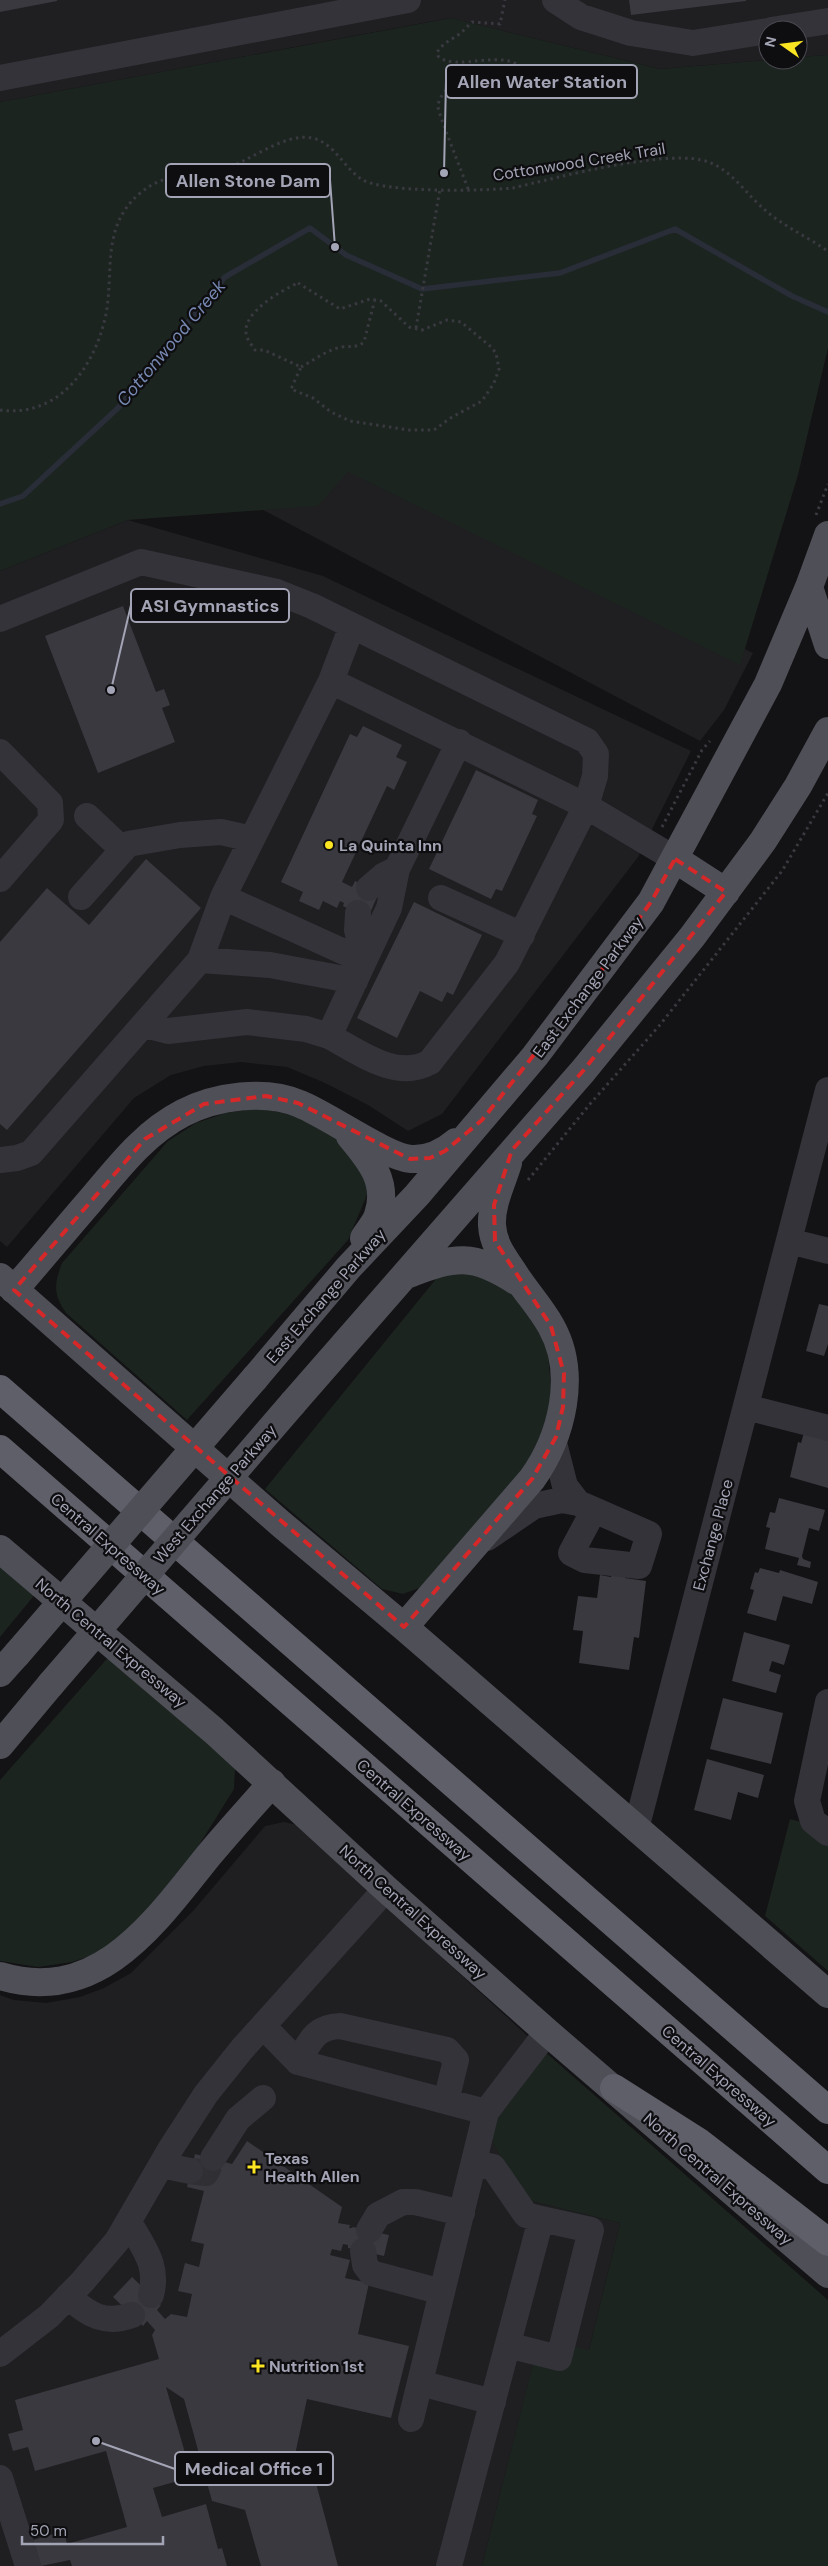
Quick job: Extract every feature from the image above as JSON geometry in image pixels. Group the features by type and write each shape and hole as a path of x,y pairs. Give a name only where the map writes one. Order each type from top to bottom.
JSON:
{"highway":[{"path":"0,1389 828,2110"},
{"name":"Central Expressway","path":"0,1449 828,2170"},
{"path":"614,2088 699,2142 828,2242"}],"main road":[{"name":"East Exchange Parkway","path":"8,1664 349,1267 417,1195 482,1120 536,1056 604,967 651,902 768,684 809,587 828,535"},
{"path":"809,587 828,645"},
{"path":"407,1274 512,1150 583,1071 726,892 764,841 798,786 828,731"},
{"path":"675,859 726,892"},
{"path":"482,1120 445,1151 430,1158 410,1159 389,1151 298,1103 266,1096 239,1097 204,1104 183,1113 145,1138 7,1284 281,1524 404,1627 828,1994"},
{"path":"342,1125 374,1166 381,1180 382,1197 378,1217 349,1267"},
{"path":"404,1627 532,1479 554,1443 563,1407 564,1374 560,1346 551,1326 502,1256 495,1241 492,1225 494,1205 512,1150"},
{"path":"407,1274 445,1261 473,1261 488,1264 521,1284"},
{"name":"West Exchange Parkway","path":"0,1745 293,1403 407,1274"},
{"name":"North Central Expressway","path":"0,1549 123,1652 547,2032 828,2274"},
{"path":"0,1976 38,1983 66,1980 102,1965 126,1951 162,1913 212,1851 272,1784"}],"street":[{"path":"0,78 408,0"},
{"path":"555,0 581,17 623,30 693,43 758,32"},
{"path":"808,24 828,21"},
{"path":"0,619 141,562 278,592 352,626 587,741 596,754 595,776 586,806 507,963 430,1062 420,1068 404,1069 386,1066 329,1036 298,1028 247,1022 168,1031 145,1025"},
{"path":"0,1160 17,1158 31,1153 200,960 223,897 331,681 352,626"},
{"path":"331,681 459,742 586,806 675,859"},
{"path":"329,1036 389,908 397,870 459,742"},
{"path":"0,754 50,803 50,820 0,879"},
{"path":"87,816 123,850"},
{"path":"81,897 128,844 180,834 221,832 252,839"},
{"path":"369,888 383,876 397,870"},
{"path":"223,897 360,971"},
{"path":"441,898 522,935"},
{"path":"358,913 356,930 360,971"},
{"path":"200,960 360,971"},
{"name":"Exchange Place","path":"636,1829 828,1092"},
{"path":"789,1242 828,1251"},
{"path":"746,1407 828,1428"},
{"path":"475,1547 534,1506 562,1500 586,1506 565,1486 554,1443"},
{"path":"828,1702 807,1801 813,1821 828,1833"},
{"path":"0,2354 49,2316 118,2241 161,2165 206,2094 263,2026 386,1889"},
{"path":"263,2026 298,2062 486,2112"},
{"path":"298,2062 314,2034 326,2026 340,2026 447,2050 456,2060 446,2102"},
{"path":"411,2419 486,2112 547,2032"},
{"path":"213,2158 238,2119 263,2098"},
{"path":"474,2163 493,2167 526,2215 591,2230 559,2358 508,2345"},
{"path":"161,2165 190,2171"},
{"path":"442,2292 371,2273 365,2266 366,2241 378,2215 403,2202 415,2202 462,2213"},
{"path":"449,2566 542,2219"},
{"path":"129,2222 152,2262 154,2280 151,2295"},
{"path":"68,2296 83,2311 100,2319 119,2320 132,2315"},
{"path":"420,2383 493,2402"},
{"path":"0,2478 28,2566"}],"path":[{"path":"468,189 454,148 438,112 438,102 451,85 462,78 476,76 509,79 519,77 523,71 518,65 498,60 446,61 438,56 437,52 444,44 456,37 472,22 500,24 505,0"},
{"name":"Cottonwood Creek Trail","path":"0,410 26,410 45,404 59,397 77,379 95,347 104,321 111,246 122,216 138,194 160,180 171,176 221,170 299,137 310,137 326,144 355,175 373,185 440,189 513,188 639,161 698,160 711,162 744,188 765,210 828,253"},
{"path":"416,328 440,189"},
{"path":"301,367 264,350 255,350 248,340 246,326 259,307 298,283 340,309 370,299 375,299 381,300 409,327 422,330 448,320 461,322 490,346 498,362 497,376 486,396 474,407 452,416 434,430 409,430 363,424 340,417 313,398 292,389 301,367 329,351 340,347 356,347 364,342 375,299"},
{"path":"524,1187 528,1179 590,1104 659,1026 782,871 828,792"}],"highlighted area":[{"path":"675,859 726,892 583,1071 512,1150 494,1205 495,1241 551,1326 564,1374 563,1407 556,1437 532,1479 404,1627 14,1290 145,1139 204,1104 266,1096 298,1103 410,1159 430,1158 445,1151 482,1120 604,967 651,902"}],"shaded area":[{"path":"0,0 828,0 828,55 808,56 808,20 758,20 758,61 660,69 450,18 0,102"},
{"path":"451,18 660,69 758,61 758,70 808,70 808,56 828,55 828,348 798,475 740,665 348,472 318,506 128,520 0,571 0,102"},
{"path":"169,372 753,653 724,710 700,741 125,437"},
{"path":"128,520 323,576 691,751 638,857 442,1114 408,1131 368,1105 325,1083 287,1067 241,1062 204,1066 171,1075 134,1098 7,1247 0,1241 0,571"},
{"path":"259,1108 297,1117 332,1134 355,1153 372,1183 348,1240 187,1420 66,1313 57,1294 57,1277 62,1263 168,1141 196,1123 226,1113"},
{"path":"480,1269 521,1301 542,1332 548,1355 551,1387 550,1417 534,1456 422,1587 403,1594 382,1589 265,1489 440,1274"},
{"path":"0,1559 37,1592 0,1637"},
{"path":"112,1653 227,1755 235,1769 234,1789 186,1866 121,1938 99,1953 72,1962 38,1967 0,1961 0,1780"},
{"path":"790,1819 828,1829 828,1971 765,1916"},
{"name":"Texas Health Allen","path":"284,1822 306,1827 388,1908 543,2050 527,2200 620,2223 589,2350 533,2364 482,2566 0,2566 0,1995 14,2000 46,2003 80,1997 104,1988 131,1973 193,1911 265,1826"},
{"path":"543,2050 828,2300 828,2566 482,2566 533,2363 573,2346 589,2350 620,2223 527,2200 487,2133"}],"building":[{"path":"0,0 57,0 57,1 0,12"},
{"path":"629,0 746,0 746,1 631,15"},
{"path":"123,606 156,692 164,689 170,705 162,708 175,742 98,773 45,636"},
{"name":"La Quinta Inn","path":"363,726 402,745 396,757 407,762 394,790 387,786 342,882 352,887 355,881 379,892 368,918 343,906 344,903 340,901 337,908 323,901 319,910 299,901 303,892 281,882 350,734 357,737"},
{"path":"476,770 538,800 532,814 537,816 502,891 496,889 491,899 429,869"},
{"path":"146,859 201,908 7,1130 0,1124 0,942 47,888 89,925"},
{"path":"414,902 482,935 453,995 447,992 442,1002 420,991 397,1038 357,1018"},
{"path":"819,1304 828,1306 828,1344 824,1356 806,1351"},
{"path":"805,1429 828,1435 828,1488 790,1477 798,1442 801,1443"},
{"path":"779,1498 825,1510 819,1531 809,1528 802,1556 803,1559 811,1562 810,1568 797,1565 799,1558 765,1549 770,1528 766,1527 770,1512 775,1513"},
{"path":"612,1567 626,1569 625,1578 646,1581 639,1638 634,1637 629,1670 579,1663 583,1631 573,1630 578,1596 597,1598 600,1575 611,1577"},
{"path":"760,1568 779,1573 780,1570 818,1582 812,1604 783,1596 776,1621 747,1613 754,1590 750,1589 755,1572 758,1573"},
{"path":"744,1632 790,1645 784,1665 772,1661 769,1671 781,1675 776,1693 732,1681"},
{"path":"723,1698 783,1713 771,1764 710,1749"},
{"path":"707,1759 764,1775 758,1798 738,1792 731,1820 694,1810"},
{"path":"247,2141 342,2207 338,2223 350,2225 349,2228 353,2227 389,2235 384,2256 348,2248 348,2245 343,2244 341,2251 332,2249 330,2255 350,2260 345,2278 369,2283 358,2334 409,2346 391,2418 307,2399 293,2464 312,2468 338,2566 261,2566 245,2510 212,2501 184,2399 166,2387 192,2477 153,2488 162,2517 206,2504 218,2549 222,2548 227,2566 72,2566 70,2560 41,2566 33,2540 64,2531 67,2544 127,2527 106,2451 35,2471 28,2447 13,2451 8,2434 23,2430 15,2400 159,2359 152,2335 155,2330 147,2321 143,2326 113,2297 132,2277 161,2305 157,2310 165,2319 171,2314 187,2317 192,2294 178,2291 185,2263 199,2267 204,2244 191,2241 204,2191 187,2187 195,2154 232,2164"}],"waterway":[{"name":"Cottonwood Creek","path":"0,504 23,496 118,408 225,277 310,228 346,255 422,289 560,273 675,229 792,296 828,312"}],"tunnel":[{"path":"190,2171 206,2173 213,2158"}],"place":[{"name":"Allen Water Station","path":"444,173"},
{"name":"Allen Stone Dam","path":"335,247"},
{"name":"ASI Gymnastics","path":"111,690"},
{"name":"La Quinta Inn","path":"329,845"},
{"name":"Texas Health Allen","path":"254,2167"},
{"name":"Nutrition 1st","path":"258,2366"},
{"name":"Medical Office 1","path":"96,2441"}]}
